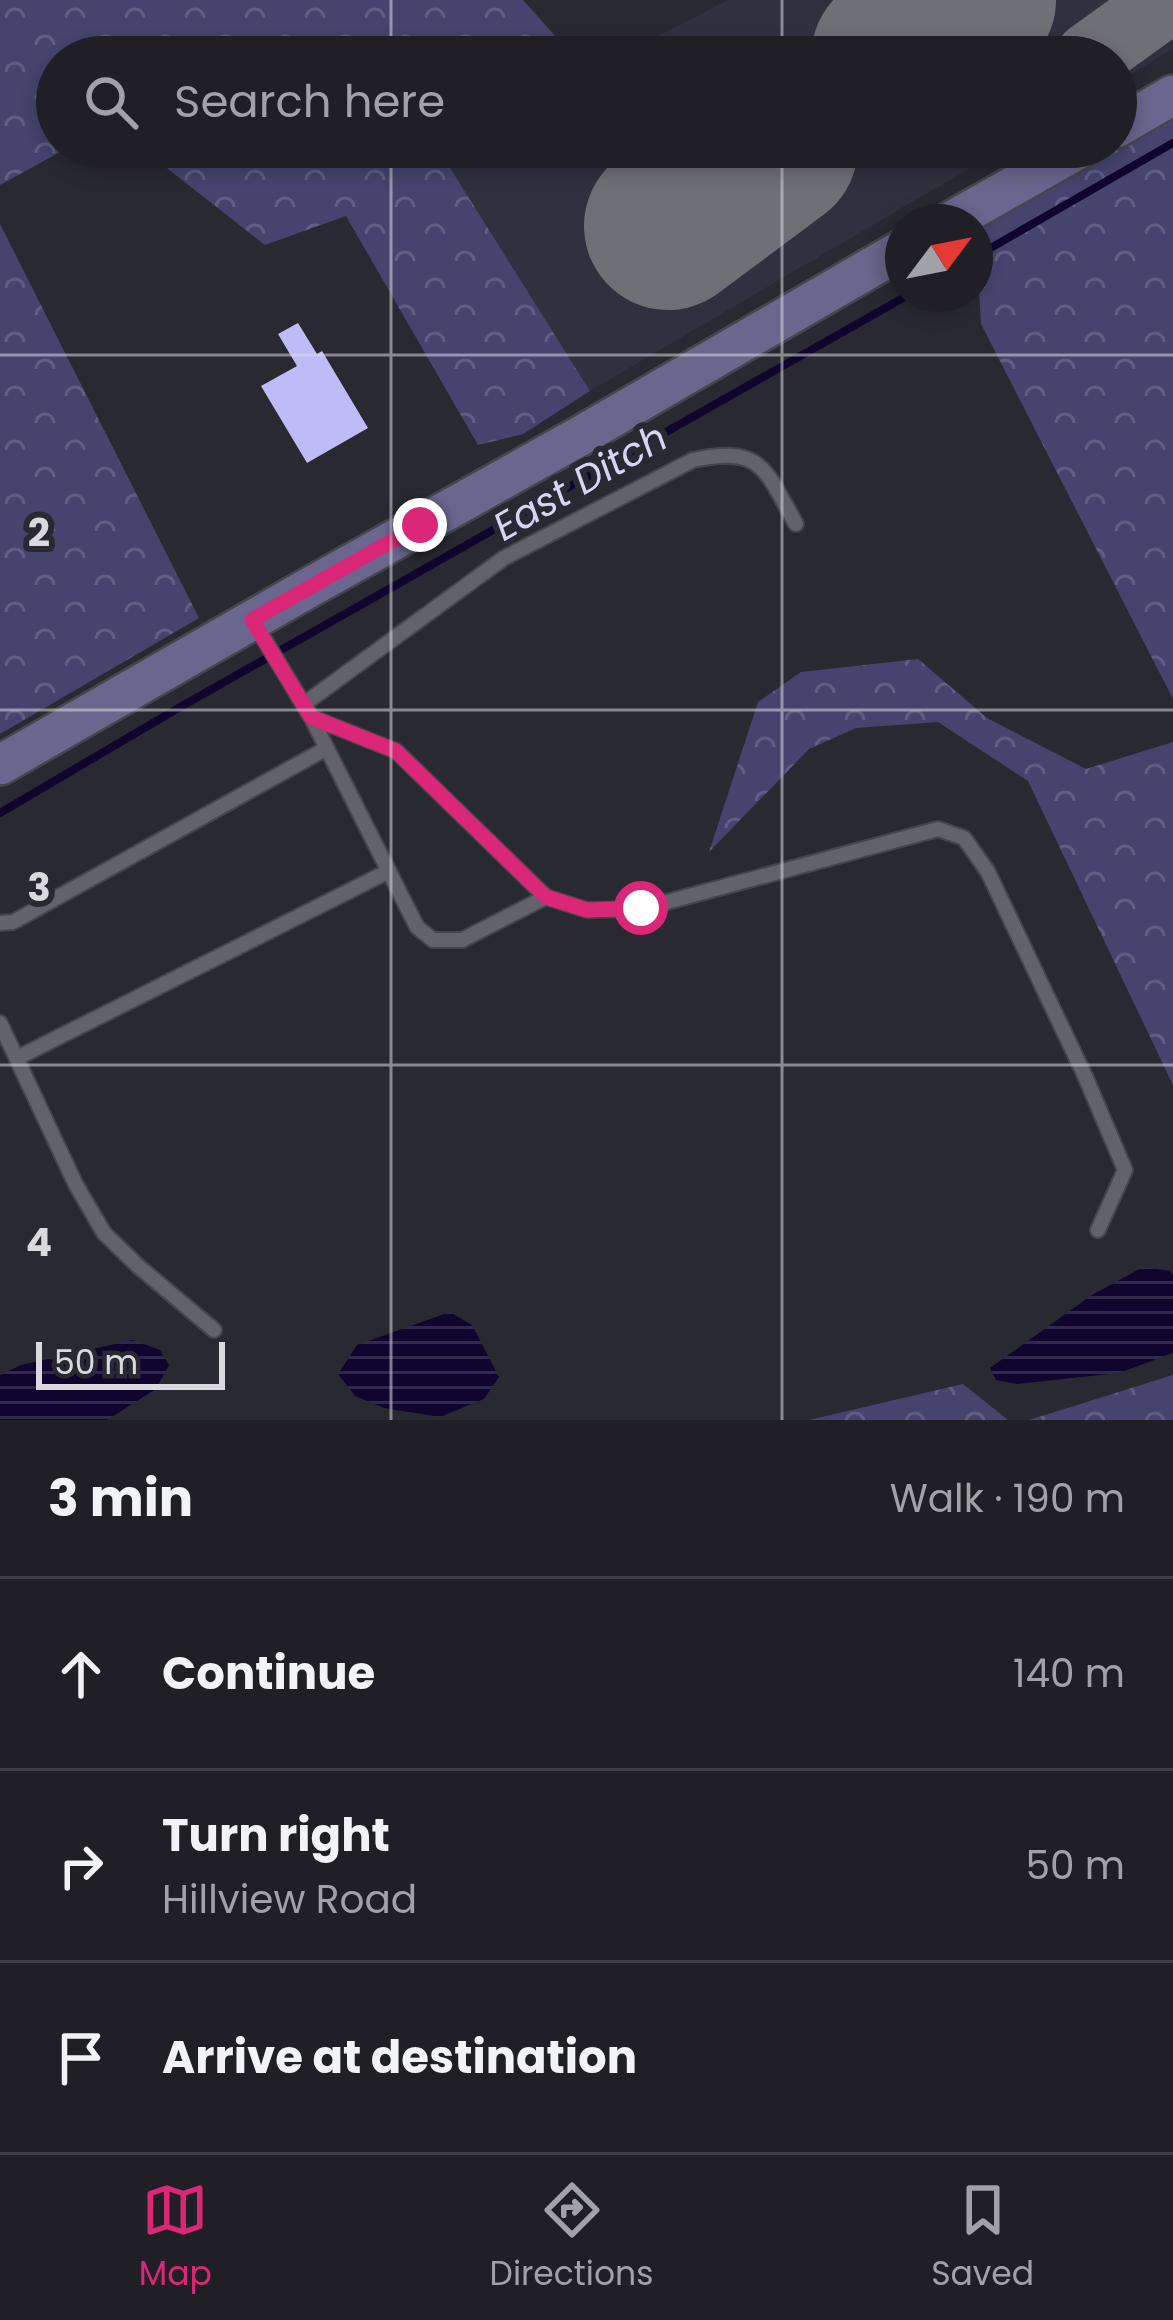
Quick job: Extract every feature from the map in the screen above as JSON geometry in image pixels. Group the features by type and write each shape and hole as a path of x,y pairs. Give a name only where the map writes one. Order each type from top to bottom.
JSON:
{"street":[{"path":"1137,116 1173,95"},
{"path":"982,204 1045,168"},
{"path":"0,765 258,630 885,259"}],"lane":[{"path":"307,710 504,558 693,460 725,453 750,459 766,473 796,524"},
{"path":"258,630 307,710 417,928 433,940 462,940 546,897"},
{"path":"307,710 396,751 546,897 587,910 641,908 938,829 964,838 998,892 1125,1170 1098,1230"},
{"path":"0,923 13,922 327,748"},
{"path":"16,1058 389,872"},
{"path":"0,1022 76,1185 104,1233 214,1330"}],"shaded area":[{"path":"728,0 1173,0 1173,49 1137,70 1137,36 658,36"},
{"path":"450,168 970,168 909,204 885,204 885,218 590,391"},
{"path":"1143,1267 1173,1275 1173,1353 1119,1373 1017,1384 996,1380 990,1368 1092,1295"},
{"path":"450,1312 472,1325 499,1377 484,1399 440,1417 384,1408 355,1396 338,1374 357,1345"},
{"path":"133,1340 160,1350 169,1365 156,1389 107,1420 0,1420 0,1375 21,1365"}],"green space":[{"path":"0,0 523,0 555,36 36,36 36,165 0,185"},
{"path":"1173,106 1173,699 981,324 980,312 993,312 992,204 1059,168 1137,168 1137,132"},
{"path":"167,168 450,168 590,391 523,434 478,445 346,216 265,245"},
{"path":"0,224 199,618 0,734"},
{"path":"918,659 987,718 1086,769 1173,742 1173,1085 1028,781 938,722 856,728 809,749 709,852 758,702 801,672"},
{"path":"1173,1375 1173,1420 1029,1420"},
{"path":"963,1384 1008,1420 809,1420"}],"building":[{"path":"298,323 317,354 322,351 368,428 307,463 261,386 297,366 278,334"}],"waterway":[{"name":"East Ditch","path":"1137,164 1173,143"},
{"name":"East Ditch","path":"993,247 1130,168"},
{"name":"East Ditch","path":"0,813 885,308"}],"taxiway":[{"path":"1118,36 1168,0"},
{"path":"961,8 982,36"}],"runway":[{"path":"923,36 972,0"},
{"path":"668,226 746,168"}],"route":[{"path":"420,525 252,620 311,717 396,751 546,897 587,910 641,908"}]}
